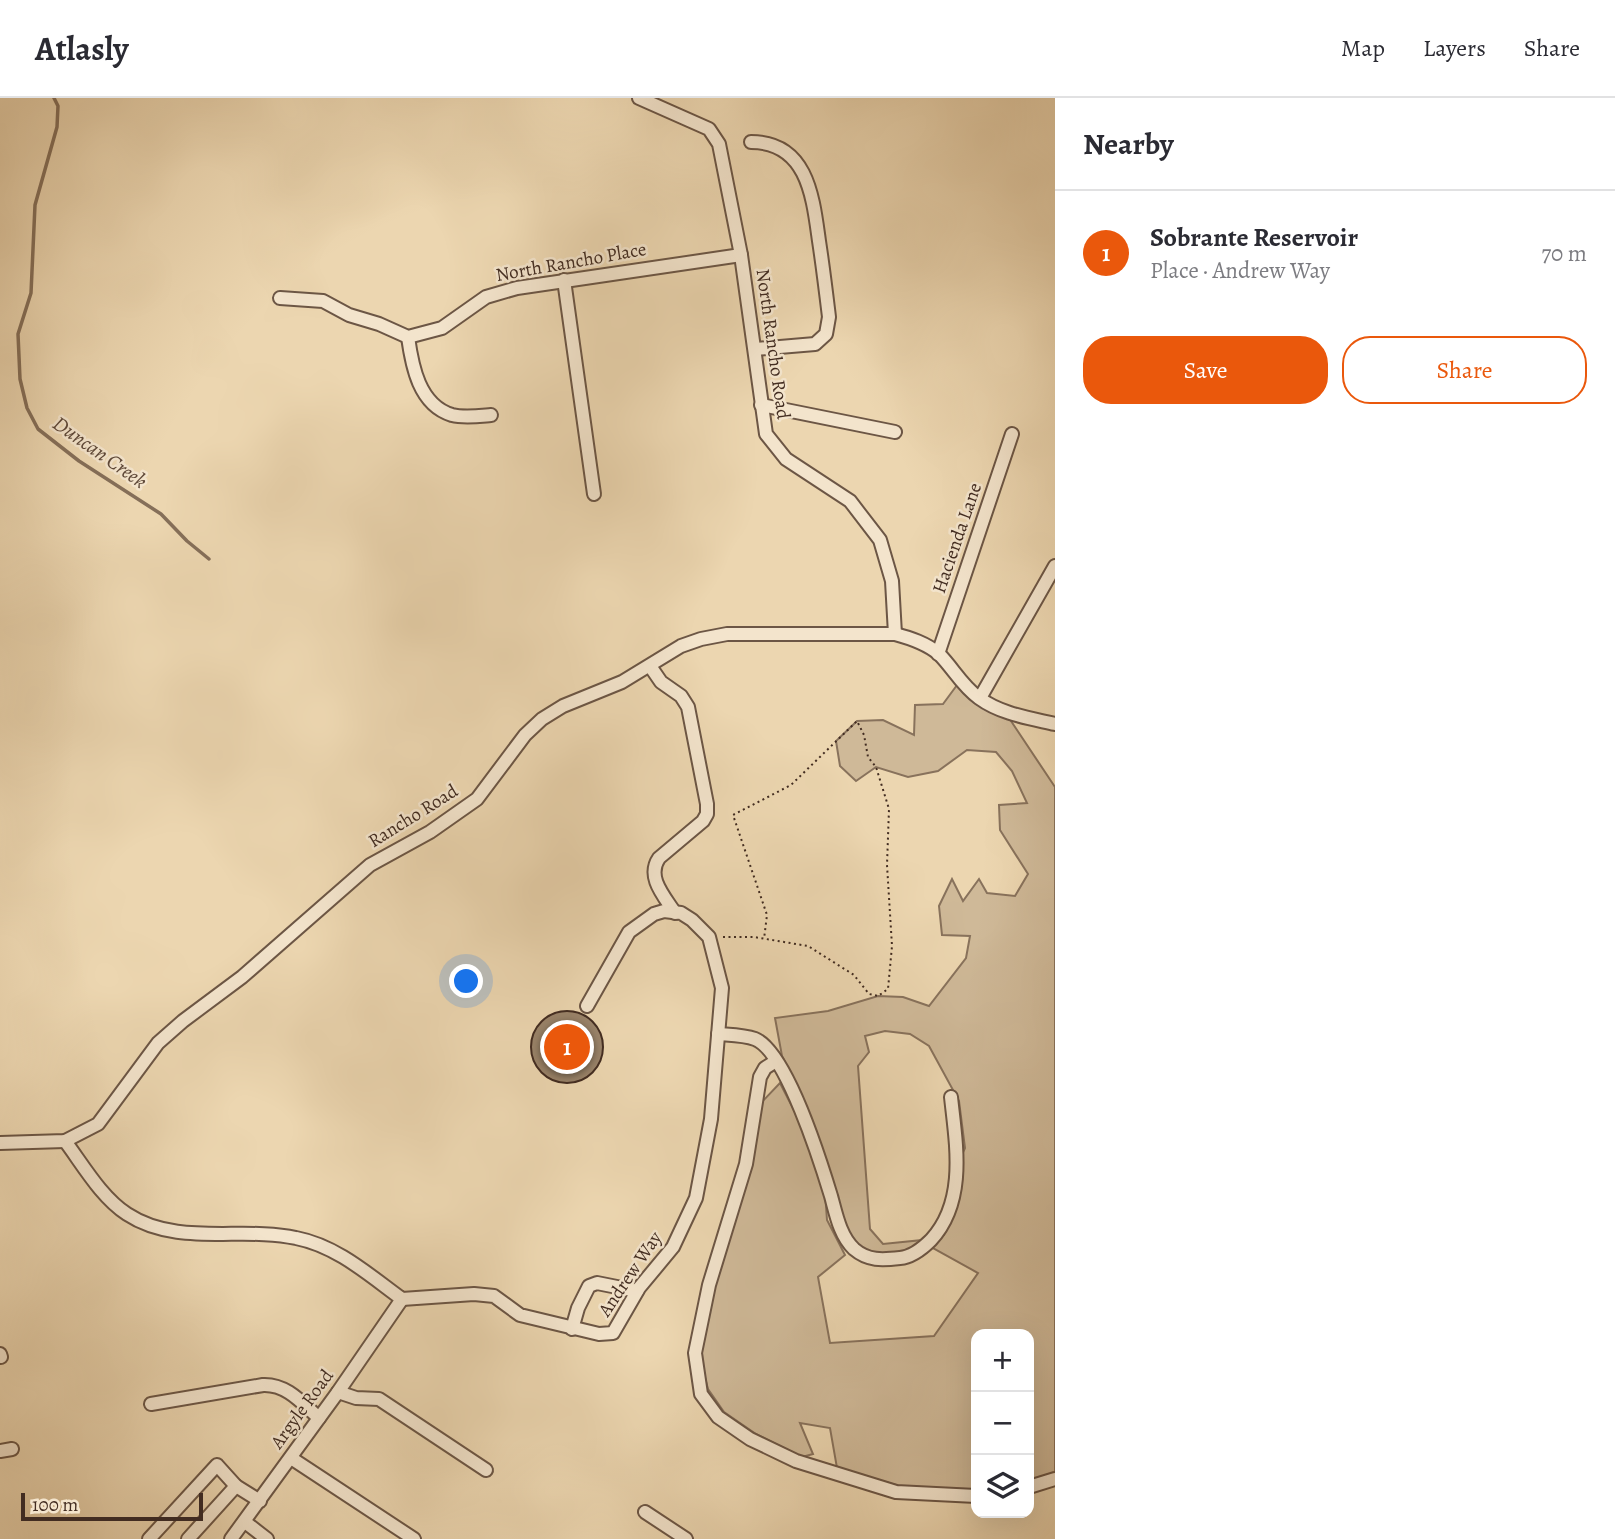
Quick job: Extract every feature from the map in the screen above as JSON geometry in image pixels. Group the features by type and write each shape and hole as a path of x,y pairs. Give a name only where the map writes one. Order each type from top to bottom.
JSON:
{"street":[{"name":"North Rancho Road","path":"639,98 709,129 719,144 741,255 766,434 786,459 850,501 880,540 892,581 895,634"},
{"path":"751,142 764,142 784,149 803,170 813,196 829,317 826,334 815,344 756,349"},
{"name":"North Rancho Place","path":"408,337 442,328 486,297 517,288 741,255"},
{"path":"564,280 594,494"},
{"path":"280,298 323,301 349,315 408,337 418,384 433,403 451,415 491,415"},
{"path":"761,405 895,432"},
{"name":"Hacienda Lane","path":"939,654 1012,433"},
{"path":"979,698 1055,566"},
{"name":"Rancho Road","path":"0,1143 65,1141 98,1124 159,1043 183,1021 243,977 370,865 430,832 477,799 525,735 542,719 563,706 622,682 681,646 701,639 727,634 895,634"},
{"path":"895,634 916,640 939,654 960,681 979,698 1005,712 1055,724"},
{"path":"650,666 661,682 681,696 688,707 707,804 707,814 702,821 654,865 655,879 675,913"},
{"path":"587,1006 629,932 654,914 664,911 692,919 709,937"},
{"name":"Andrew Way","path":"402,1299 474,1294 494,1296 520,1314 572,1329 599,1334 613,1333 637,1292 673,1247 695,1198 711,1119 722,988 709,937"},
{"path":"718,1034 756,1040 771,1051 802,1112 841,1230 853,1248 870,1259 909,1257 926,1245 942,1228 957,1180 951,1097"},
{"path":"776,1061 765,1068 760,1077 746,1164 709,1285 695,1353 701,1394 718,1417 750,1439 796,1461 896,1492 971,1496"},
{"path":"65,1141 100,1187 128,1215 158,1227 193,1233 296,1237 348,1259 402,1299"},
{"path":"572,1329 578,1308 589,1286 597,1283 637,1292"},
{"name":"Argyle Road","path":"231,1539 402,1299"},
{"path":"151,1404 276,1384 287,1390 319,1418"},
{"path":"338,1392 356,1398 379,1399 486,1470"},
{"path":"290,1458 414,1539"},
{"path":"149,1539 217,1465 236,1486 260,1501"},
{"path":"1034,1485 1055,1479"},
{"path":"188,1539 236,1486"},
{"path":"645,1512 686,1539"},
{"path":"245,1522 267,1539"}],"path":[{"path":"709,937 764,939 808,946 854,975 869,994 877,996 888,989 892,946 887,865 889,809 876,767 868,757 864,735 857,721 791,785 733,815 767,915 764,939"}],"shaded area":[{"path":"960,681 1005,712 1055,787 1055,1476 1034,1482 1034,1329 971,1329 971,1491 903,1487 837,1468 830,1428 800,1423 813,1454 802,1457 756,1434 724,1412 708,1389 701,1348 715,1280 760,1104 780,1083 802,1126 825,1192 827,1220 845,1255 818,1277 830,1343 934,1336 978,1273 929,1246 944,1235 962,1182 961,1157 965,1148 959,1101 929,1046 910,1034 885,1031 865,1036 869,1052 858,1066 870,1229 883,1244 923,1240 922,1244 899,1254 876,1255 856,1247 843,1222 807,1110 782,1056 775,1018 828,1011 878,996 903,997 929,1006 966,958 970,936 942,935 939,906 952,879 963,901 979,879 987,893 1015,896 1028,874 1000,830 999,805 1027,803 1012,771 996,752 967,750 938,771 908,777 876,767 856,781 840,766 836,741 857,721 883,720 914,735 915,705 943,704"}],"building":[{"path":"574,1011 593,1021 601,1033 601,1061 593,1073 581,1081 560,1083 541,1073 533,1061 531,1040 541,1021 553,1013"}],"waterway":[{"name":"Duncan Creek","path":"54,98 58,106 57,127 35,205 31,293 18,334 20,379 27,408 38,429 79,461 161,514 209,559"}],"place":[{"name":"Sobrante Reservoir","path":"567,1047"}]}
